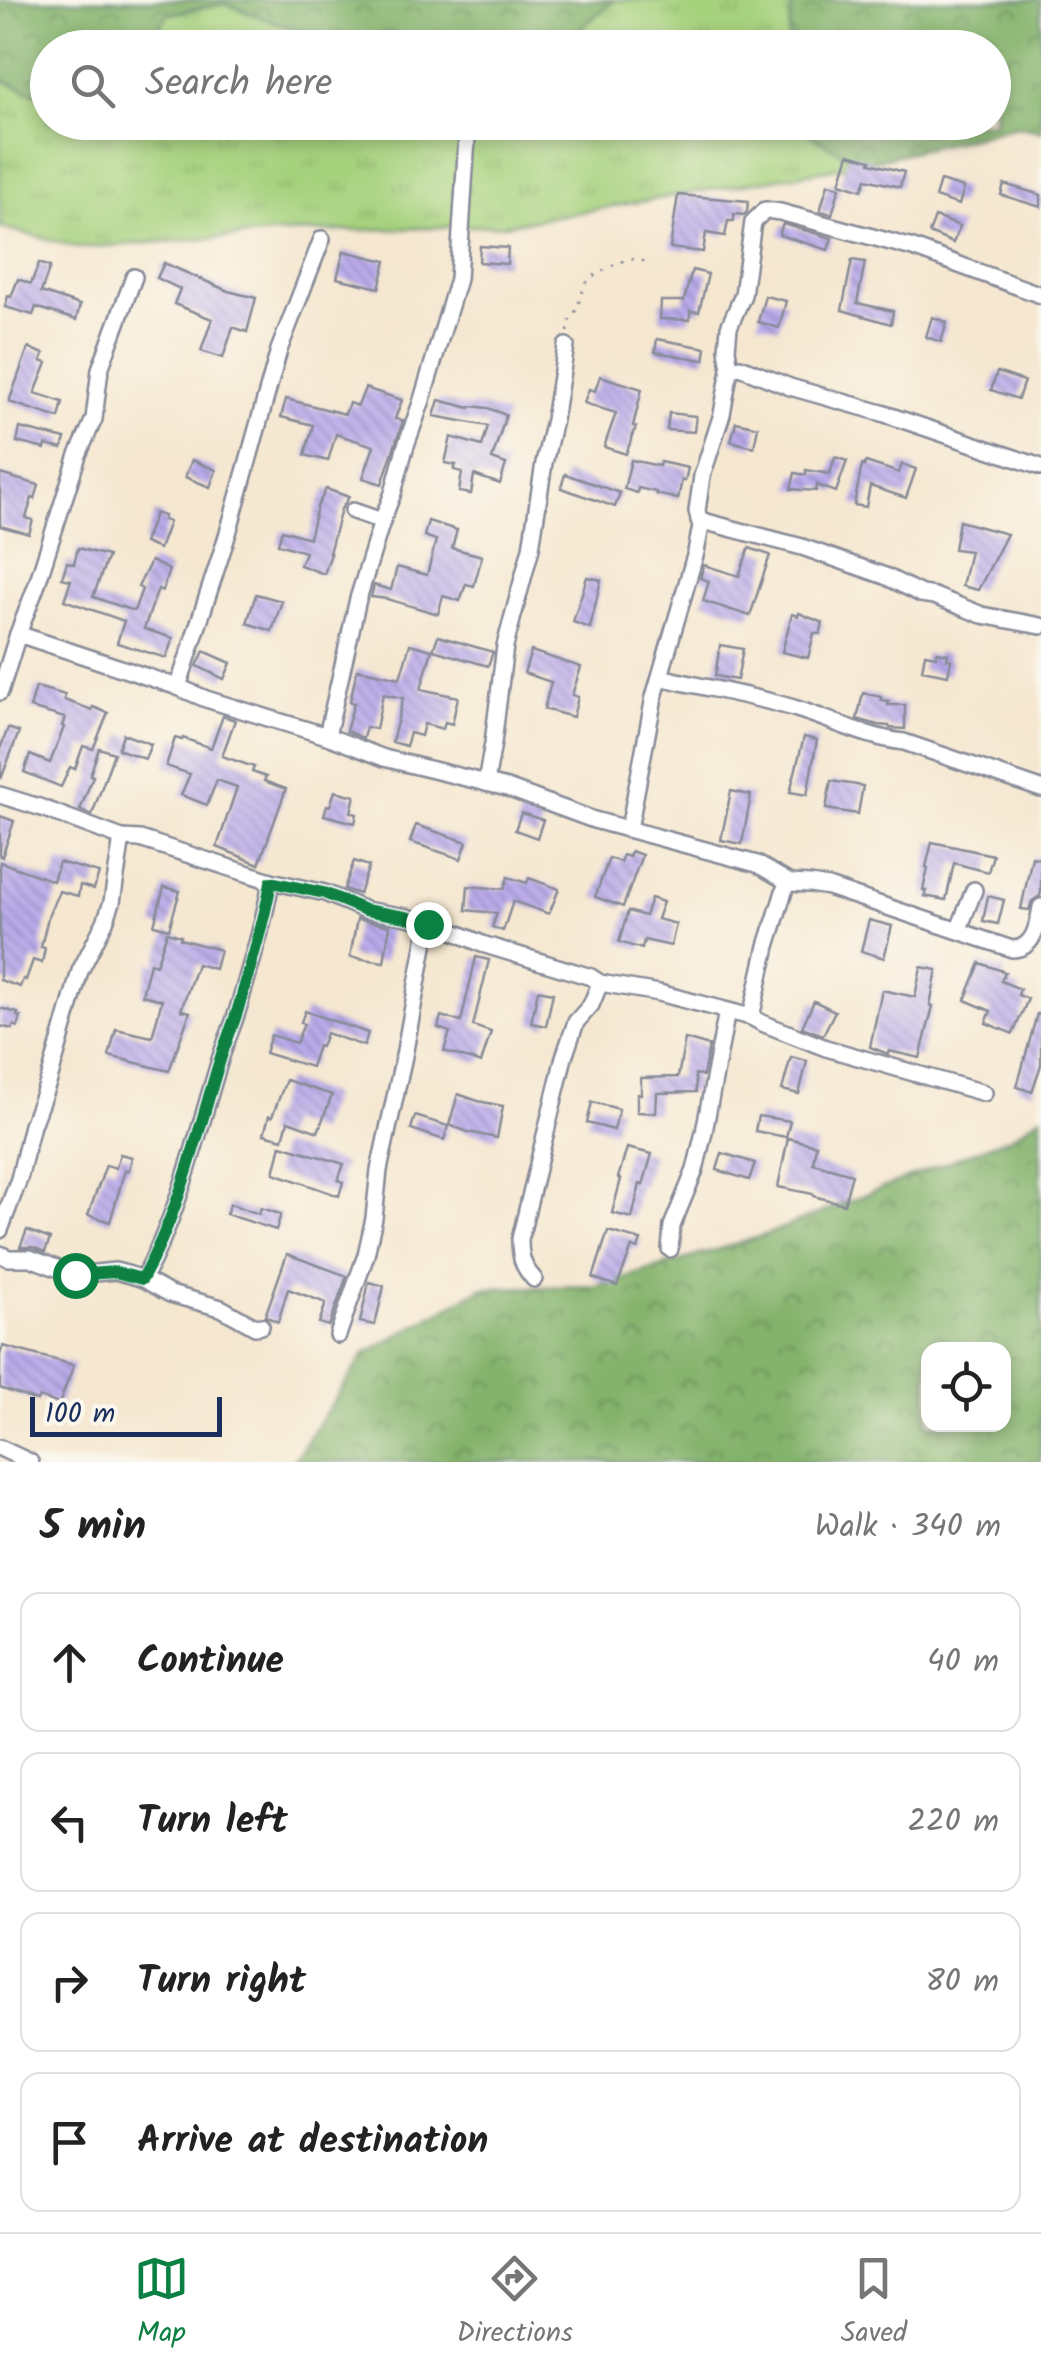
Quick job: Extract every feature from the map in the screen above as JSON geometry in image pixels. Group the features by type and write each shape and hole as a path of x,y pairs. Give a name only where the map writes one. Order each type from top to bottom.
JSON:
{"street":[{"path":"328,736 358,599 458,279 467,140"},
{"path":"629,829 654,697 696,552 702,476 722,414 730,370 728,327 743,295 754,222 765,210 780,212 912,248 1041,295"},
{"path":"178,687 228,534 279,350 322,240"},
{"path":"0,692 78,455 94,419 100,369 134,277"},
{"path":"486,783 505,646 532,548 566,346"},
{"path":"730,370 740,367 790,387 1041,467"},
{"path":"353,512 382,521"},
{"path":"699,520 802,546 982,615 1041,626"},
{"path":"18,634 384,758 507,788 594,820 757,864 787,882 828,887 1018,950 1028,944 1035,932 1041,907"},
{"path":"660,677 766,700 886,740 904,742 1041,790"},
{"path":"0,796 122,838 140,838 271,882 324,893 365,910 406,917 462,934 600,983 659,993 751,1017 815,1045 984,1093"},
{"path":"0,1230 19,1179 80,971 112,902 122,838"},
{"path":"142,1279 158,1250 180,1191 238,1010 271,882"},
{"path":"751,1017 766,946 787,882"},
{"path":"959,929 974,890"},
{"path":"338,1335 366,1255 428,924"},
{"path":"534,1279 524,1268 520,1239 564,1057 576,1022 591,1005 600,983"},
{"path":"670,1249 672,1226 695,1170 727,1011"},
{"path":"0,1254 30,1258 75,1275 115,1272 142,1279 170,1294 221,1308 260,1326"},
{"path":"0,1448 30,1462"}],"path":[{"path":"566,346 570,320 590,278 618,262 649,262"}],"green space":[{"path":"0,0 615,0 578,30 298,30 225,4 168,14 157,30 30,30 30,92 0,79"},
{"path":"615,0 792,0 789,30 578,30"},
{"path":"792,0 1041,0 1041,131 1011,127 1011,30 790,30"},
{"path":"225,4 298,30 158,30 168,14"},
{"path":"0,79 30,92 30,140 820,140 861,164 504,225 287,233 80,248 0,227"},
{"path":"819,140 960,140 861,164"},
{"path":"1041,1116 1041,1462 293,1462 365,1354 482,1288 596,1286 763,1236 1013,1136"}],"building":[{"path":"849,154 904,172 900,187 866,179 862,190 840,183"},
{"path":"940,181 964,188 959,205 935,197"},
{"path":"828,184 840,187 832,214 820,211"},
{"path":"1004,184 1041,195 1041,207 1001,195"},
{"path":"678,195 748,201 747,212 734,214 725,236 706,233 703,252 670,248"},
{"path":"935,217 960,226 953,243 929,233"},
{"path":"783,224 832,238 828,250 779,235"},
{"path":"480,246 508,248 507,264 479,262"},
{"path":"344,251 386,261 379,288 337,278"},
{"path":"852,260 865,262 857,303 893,311 891,324 842,310"},
{"path":"39,263 50,267 41,292 80,305 76,320 36,307 33,315 5,307 18,279 31,284"},
{"path":"164,263 228,291 256,298 247,332 233,327 223,358 201,351 212,319 174,304 180,289 157,278"},
{"path":"692,270 708,274 699,312 690,311 690,320 660,319 661,301 684,301"},
{"path":"765,296 786,301 779,328 758,322"},
{"path":"932,317 947,322 941,342 926,337"},
{"path":"657,339 706,348 704,360 655,352"},
{"path":"28,348 44,354 41,361 47,363 35,393 63,402 59,418 9,402"},
{"path":"997,372 1024,381 1018,399 991,390"},
{"path":"600,376 642,389 633,426 636,427 626,454 604,447 616,413 584,403 589,389 595,391"},
{"path":"365,388 402,400 395,419 403,421 382,484 363,478 374,446 336,434 328,461 305,455 313,425 281,417 286,399 345,414 349,403 358,406"},
{"path":"439,400 506,415 492,459 506,464 500,484 474,475 471,494 459,492 462,472 454,470 456,465 445,463 451,437 482,446 488,426 434,416"},
{"path":"669,413 696,416 694,432 667,430"},
{"path":"736,422 758,427 754,447 731,441"},
{"path":"20,428 65,439 62,449 17,442"},
{"path":"835,457 847,461 836,492 817,485 816,491 791,489 795,473 806,475 806,470 830,474"},
{"path":"192,460 216,470 210,487 185,477"},
{"path":"631,460 688,468 678,499 638,488 637,493 624,489"},
{"path":"866,462 899,473 902,464 916,469 906,498 870,486 866,507 854,505 862,465"},
{"path":"0,474 39,485 26,518 33,520 29,534 0,526"},
{"path":"565,474 620,493 615,507 561,488"},
{"path":"326,489 349,497 341,509 324,574 300,565 305,552 278,544 282,530 309,538"},
{"path":"155,513 169,522 159,549 144,543"},
{"path":"428,521 457,530 452,548 482,556 474,586 466,584 460,601 443,596 438,614 371,597 374,585 391,590 397,567 427,575 436,540 424,536"},
{"path":"959,521 1007,534 978,590 962,586 970,551 954,549"},
{"path":"78,548 108,556 93,597 134,611 142,589 138,587 151,561 169,570 144,629 173,638 166,658 117,643 124,621 64,600 71,580 62,578 67,562 74,564"},
{"path":"749,548 770,555 750,616 703,601 709,581 700,578 704,565 739,576"},
{"path":"587,577 601,580 590,628 573,622"},
{"path":"256,594 282,601 272,631 247,623"},
{"path":"792,614 823,623 820,634 814,633 808,658 782,652"},
{"path":"438,636 493,652 488,666 433,650"},
{"path":"410,644 432,650 421,689 458,697 452,724 445,722 443,729 424,724 421,736 410,733 406,746 392,742 403,698 383,694 376,729 366,727 363,738 346,731 357,669 400,678"},
{"path":"720,645 743,649 737,680 715,676"},
{"path":"204,651 231,663 224,679 197,666"},
{"path":"531,651 581,667 572,695 578,697 573,717 544,709 551,682 524,673"},
{"path":"937,652 948,654 947,659 951,660 948,675 922,670 925,654 936,656"},
{"path":"36,687 108,713 93,749 83,746 75,769 70,767 61,787 24,772 30,755 50,763 64,727 65,718 30,708"},
{"path":"863,693 881,697 889,701 888,705 905,705 905,729 857,719"},
{"path":"223,716 235,720 222,756 254,767 252,772 266,777 264,781 286,789 259,864 217,847 237,787 217,780 207,805 181,795 190,774 166,766 175,738 211,748"},
{"path":"8,728 19,732 1,779 0,749"},
{"path":"123,734 151,744 145,759 118,749"},
{"path":"804,737 817,740 807,795 790,792"},
{"path":"99,748 114,753 92,815 80,810"},
{"path":"831,781 863,786 858,814 826,809"},
{"path":"335,791 355,796 351,812 357,814 355,823 324,815"},
{"path":"731,791 751,795 742,844 721,840"},
{"path":"521,813 543,820 537,838 515,830"},
{"path":"0,816 14,821 2,857 0,856"},
{"path":"416,825 467,842 461,859 410,842"},
{"path":"932,842 993,855 988,872 954,863 946,900 924,896"},
{"path":"631,851 642,855 623,907 595,897 609,858 620,862"},
{"path":"1032,857 1041,859 1041,892 1029,910 1021,909"},
{"path":"354,861 369,866 359,894 344,889"},
{"path":"0,862 53,881 59,862 99,873 94,889 80,885 78,896 59,891 48,917 41,947 45,948 42,963 33,960 20,987 0,980"},
{"path":"508,877 527,883 529,878 559,889 549,914 513,901 503,931 492,927 497,913 466,910 468,886 504,889"},
{"path":"164,887 180,891 169,929 154,925"},
{"path":"988,896 1004,900 998,924 983,921"},
{"path":"651,898 663,902 657,919 676,924 671,946 644,940 642,949 619,942 628,911 645,916"},
{"path":"357,919 390,926 384,962 350,957"},
{"path":"869,920 892,926 884,958 861,951"},
{"path":"167,932 220,950 215,969 197,964 181,1010 190,1012 169,1071 109,1056 116,1029 152,1037 162,1000 142,995 150,963 156,965"},
{"path":"476,957 489,960 473,1026 491,1032 481,1063 444,1051 450,1032 438,1028 441,1016 461,1022"},
{"path":"980,963 1005,972 1001,981 1020,989 1018,995 1028,999 1013,1034 986,1023 991,1011 965,1000"},
{"path":"921,967 937,970 920,1058 870,1047 882,990 915,997"},
{"path":"538,990 553,993 546,1026 531,1023"},
{"path":"814,1001 835,1011 823,1035 802,1027"},
{"path":"0,1008 18,1013 18,1027 0,1026"},
{"path":"305,1011 368,1033 364,1046 326,1033 311,1067 265,1053 271,1035 296,1043"},
{"path":"1037,1014 1041,1015 1041,1065 1032,1092 1017,1087"},
{"path":"685,1039 709,1046 703,1076 695,1074 696,1092 657,1093 656,1113 637,1112 641,1078 678,1077"},
{"path":"791,1057 807,1061 799,1094 782,1090"},
{"path":"286,1080 332,1095 318,1132 288,1121 283,1139 264,1134"},
{"path":"458,1094 503,1106 497,1138 449,1125"},
{"path":"592,1102 619,1109 614,1130 587,1123"},
{"path":"415,1116 448,1126 444,1140 411,1129"},
{"path":"758,1116 790,1121 786,1137 755,1131"},
{"path":"788,1138 816,1145 813,1163 852,1174 844,1204 778,1187"},
{"path":"281,1145 344,1164 338,1180 343,1182 339,1196 274,1173"},
{"path":"627,1148 652,1154 632,1218 612,1213"},
{"path":"722,1153 755,1163 749,1180 717,1170"},
{"path":"120,1154 132,1157 110,1222 88,1215 106,1165 116,1168"},
{"path":"230,1204 259,1214 261,1208 281,1214 276,1230 226,1214"},
{"path":"27,1230 50,1239 45,1252 20,1247"},
{"path":"608,1231 641,1240 638,1249 632,1247 617,1286 593,1278"},
{"path":"287,1254 347,1276 329,1326 319,1323 326,1303 288,1289 278,1322 265,1316"},
{"path":"369,1282 384,1286 375,1325 360,1322"},
{"path":"3,1346 74,1365 59,1404 0,1388"}],"route":[{"path":"75,1275 115,1272 142,1279 158,1250 238,1010 271,882 324,893 365,910 428,924"}]}
